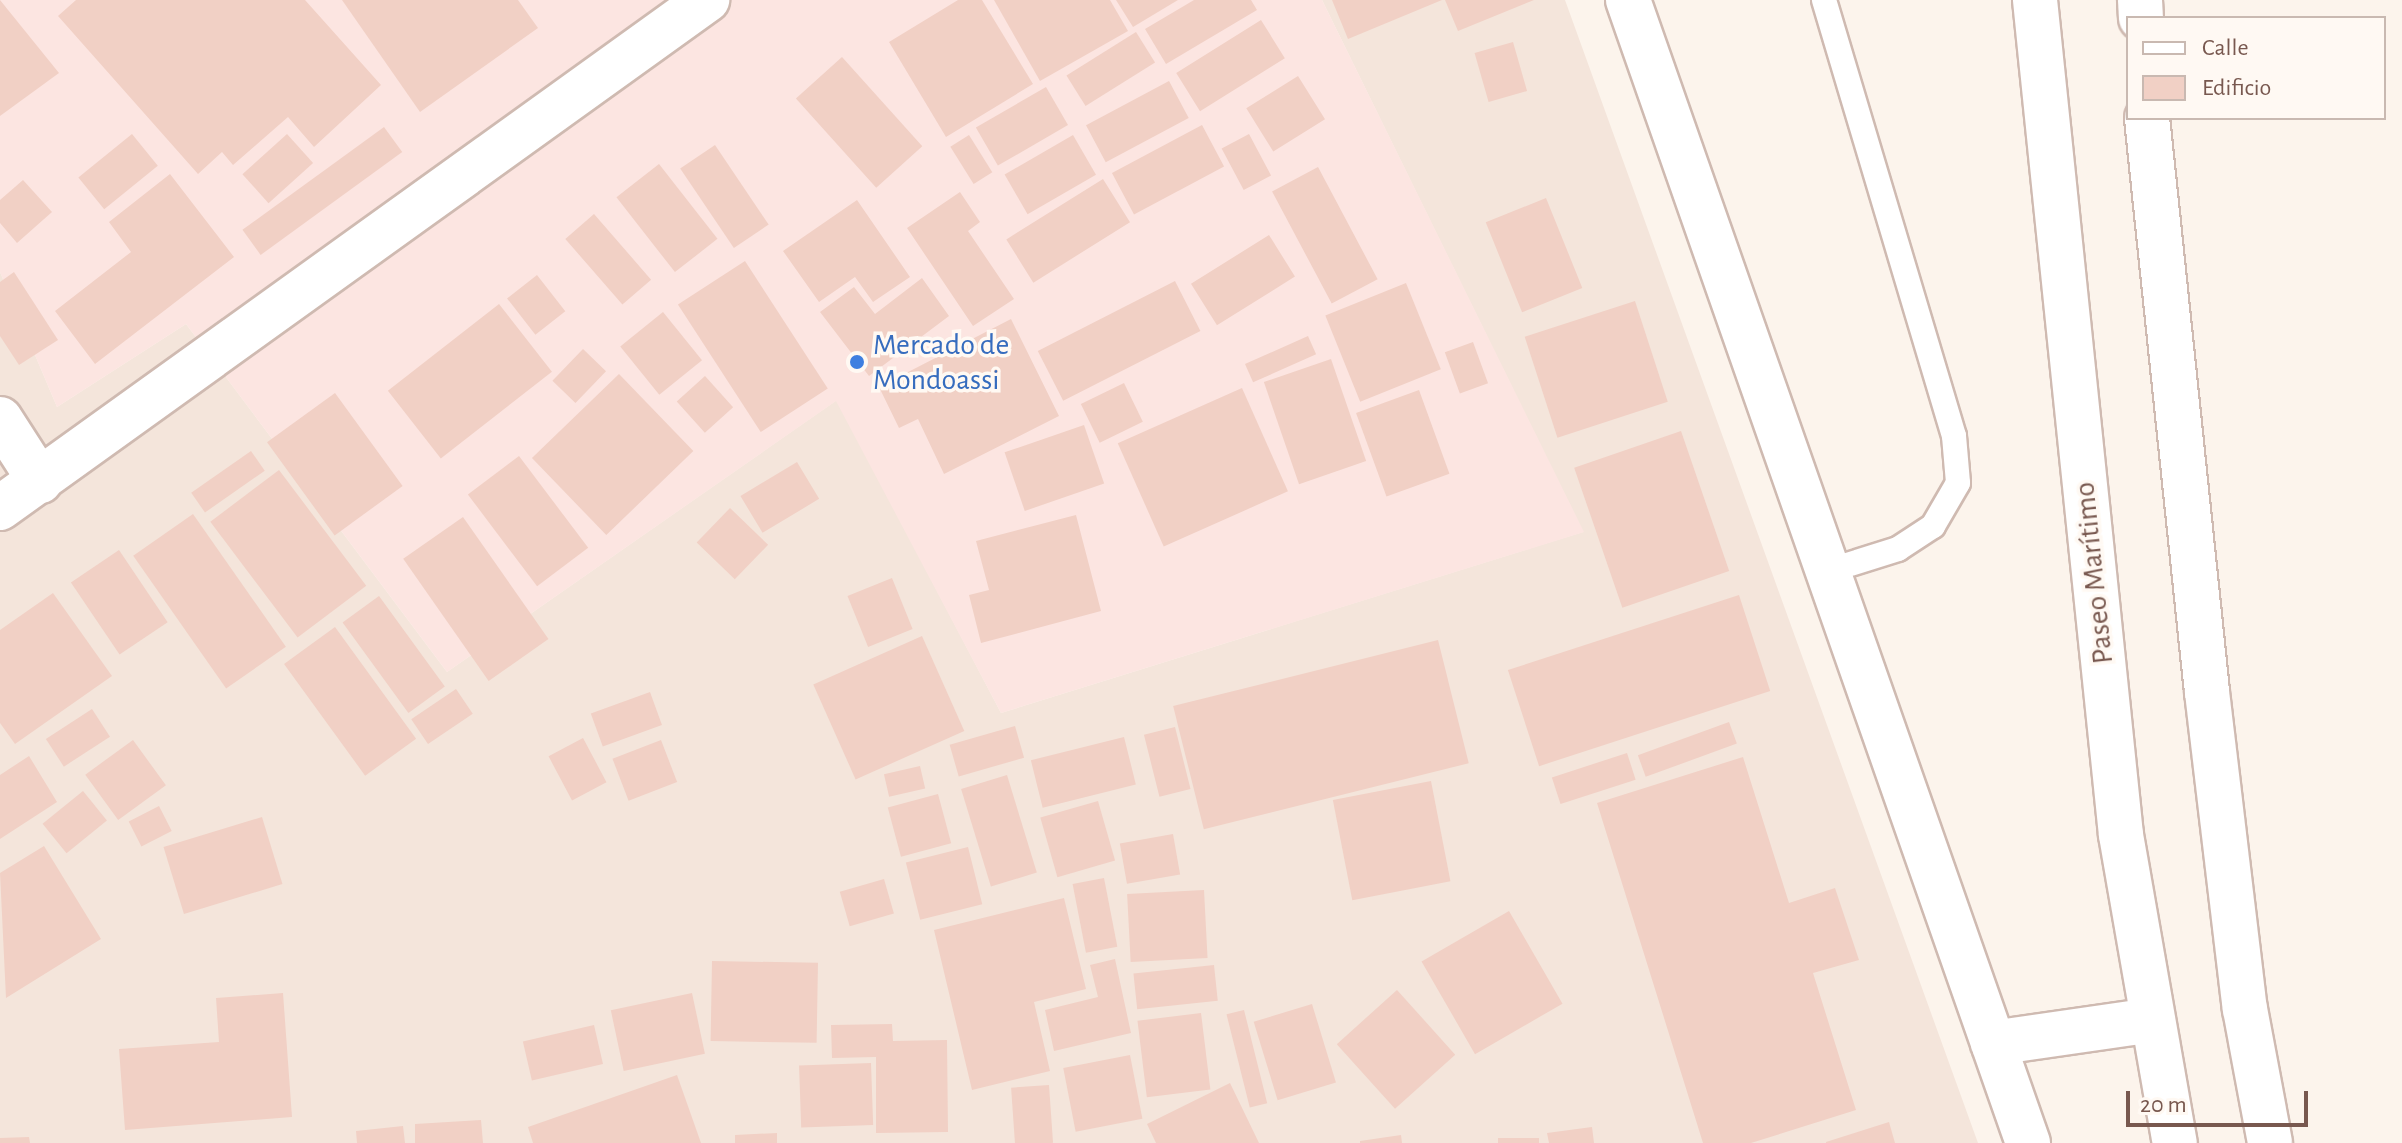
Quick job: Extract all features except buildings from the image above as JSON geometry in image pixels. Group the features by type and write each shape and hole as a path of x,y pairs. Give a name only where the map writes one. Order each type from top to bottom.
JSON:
{"street":[{"path":"0,508 707,0"},
{"path":"1628,0 2028,1143"},
{"name":"Paseo Marítimo","path":"2035,0 2121,835 2175,1143"},
{"path":"2147,120 2210,722 2270,1143"},
{"path":"0,419 40,481"},
{"path":"1993,1043 2152,1020"}],"lane":[{"path":"1824,0 1954,436 1958,483 1933,526 1898,549 1828,571"}],"shaded area":[{"name":"Mercado de Mondoassi","path":"0,0 1322,0 1584,532 1001,713 836,401 447,672 186,324 57,407 0,272"},
{"path":"1322,0 1565,0 1978,1143 0,1143 0,272 57,407 186,324 447,672 837,400 1001,713 1583,532"}],"place":[{"name":"Mercado de Mondoassi","path":"857,362"}]}
